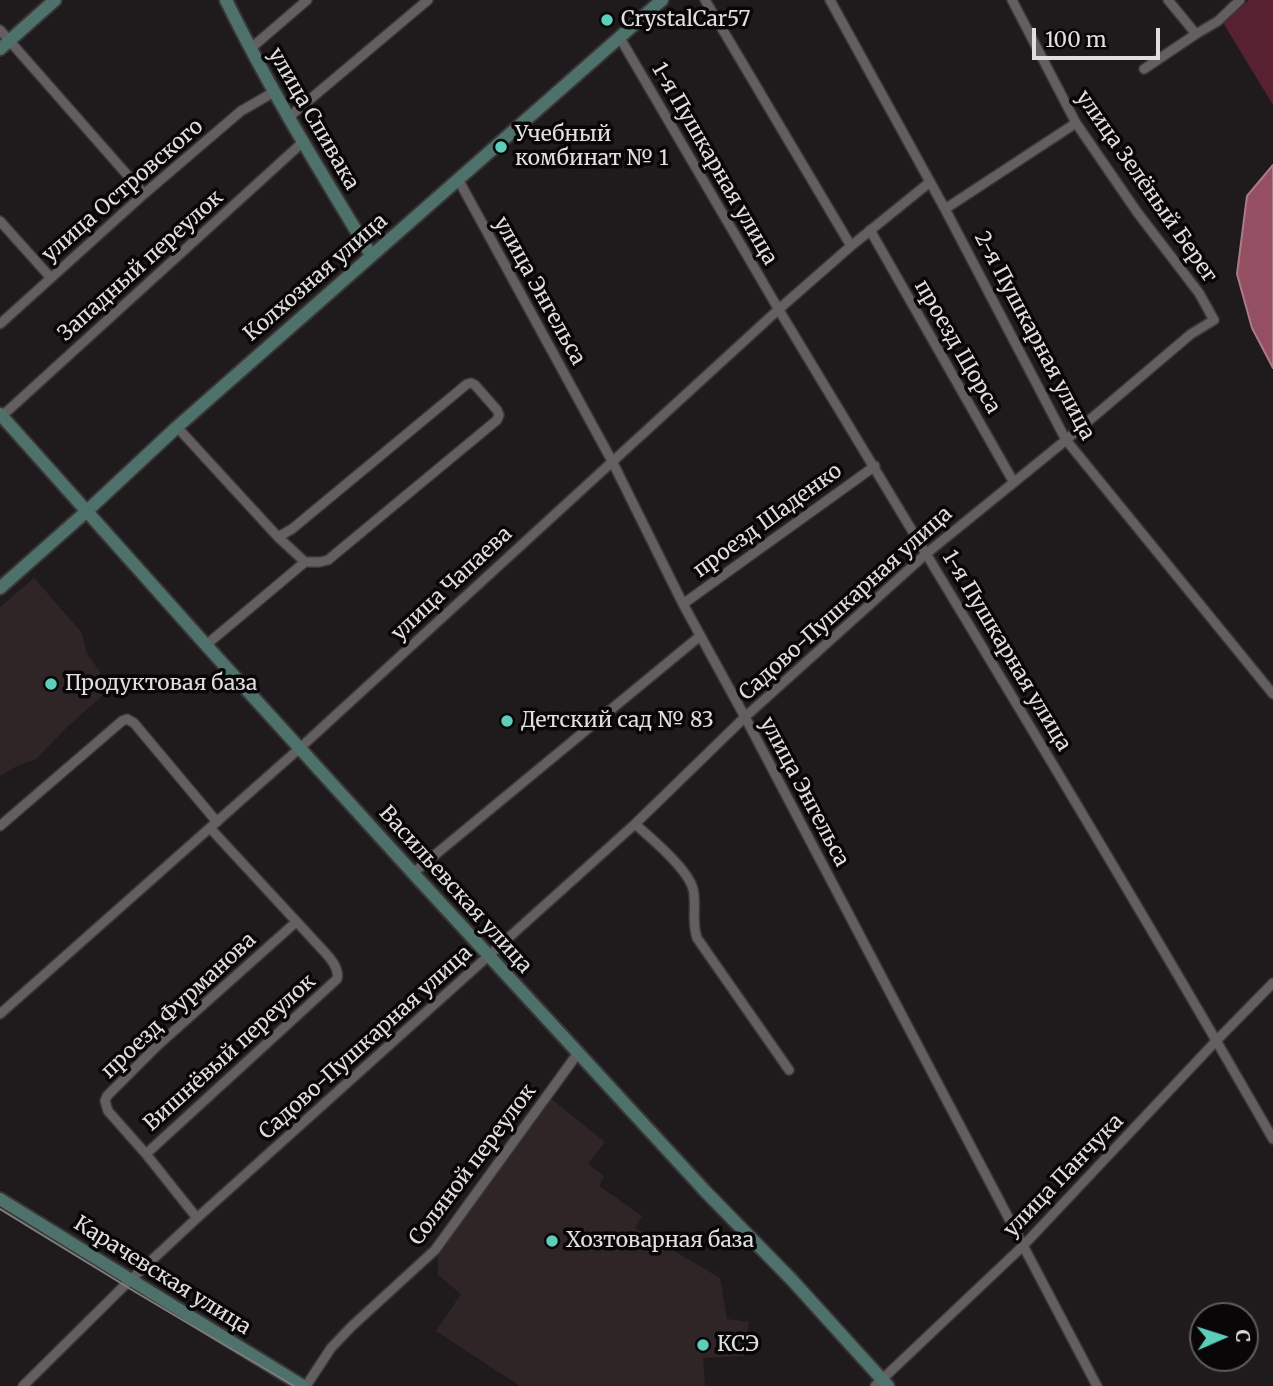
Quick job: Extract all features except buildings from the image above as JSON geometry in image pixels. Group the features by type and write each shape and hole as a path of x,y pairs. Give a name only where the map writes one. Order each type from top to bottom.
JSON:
{"main road":[{"path":"5,45 55,0"},
{"name":"улица Спивака","path":"226,0 274,92 371,255"},
{"name":"Колхозная улица","path":"0,588 177,427 662,0"},
{"name":"Васильевская улица","path":"1,415 413,873 706,1192 792,1280 882,1384"},
{"name":"Карачевская улица","path":"0,1199 304,1386"}],"street":[{"path":"250,49 307,0"},
{"path":"289,117 428,0"},
{"path":"705,0 850,246"},
{"name":"2-я Пушкарная улица","path":"830,0 945,209 1066,440 1273,694"},
{"name":"улица Зелёный Берег","path":"1012,0 1076,122 1138,212 1199,293 1214,320"},
{"path":"1168,0 1196,34"},
{"path":"1144,69 1218,21 1240,0"},
{"path":"0,30 5,45 144,194"},
{"name":"1-я Пушкарная улица","path":"620,37 1273,1139"},
{"name":"улица Островского","path":"0,324 241,111 274,92"},
{"path":"945,209 1076,122"},
{"name":"Западный переулок","path":"1,415 303,142"},
{"name":"улица Энгельса","path":"457,179 612,461 683,604 1097,1386"},
{"name":"улица Чапаева","path":"0,1014 300,747 779,309 850,246 930,182"},
{"path":"0,221 51,278"},
{"name":"проезд Щорса","path":"870,230 1013,481"},
{"name":"Садово-Пушкарная улица","path":"23,1386 197,1217 635,824 745,717 927,553 1191,334 1214,320"},
{"path":"206,645 305,562 328,559 497,420 497,410 475,385 467,384 292,529 278,537"},
{"path":"177,427 278,537 305,562"},
{"name":"проезд Шаденко","path":"683,604 875,466"},
{"path":"413,873 700,636"},
{"path":"0,825 127,719 134,723 213,825 296,922"},
{"path":"635,824 668,854 689,881 693,889 693,927 697,938 789,1070"},
{"name":"Вишнёвый переулок","path":"146,1154 337,979 336,968 296,922"},
{"name":"проезд Фурманова","path":"197,1217 108,1111 105,1101 157,1046 296,922"},
{"name":"улица Панчука","path":"882,1384 1023,1246 1273,984"},
{"name":"Соляной переулок","path":"304,1386 331,1348 351,1327 435,1250 578,1052"}],"shaded area":[{"path":"1249,0 1273,0 1273,105 1222,21"},
{"path":"1273,165 1273,368 1252,328 1237,274 1247,196"},
{"name":"Продуктовая база","path":"34,578 82,633 86,652 100,672 102,696 36,759 0,776 0,607"},
{"name":"Хозтоварная база","path":"550,1098 605,1142 588,1164 604,1176 599,1186 642,1216 635,1228 720,1278 727,1319 749,1322 744,1356 703,1358 705,1386 520,1386 436,1331 461,1294 438,1275 438,1254"}],"tram line":[{"path":"0,1209 294,1386"}],"place":[{"name":"CrystalCar57","path":"607,20"},
{"name":"Учебный комбинат № 1","path":"501,147"},
{"name":"Продуктовая база","path":"51,684"},
{"name":"Детский сад № 83","path":"507,721"},
{"name":"Хозтоварная база","path":"552,1241"},
{"name":"КСЭ","path":"703,1345"}]}
